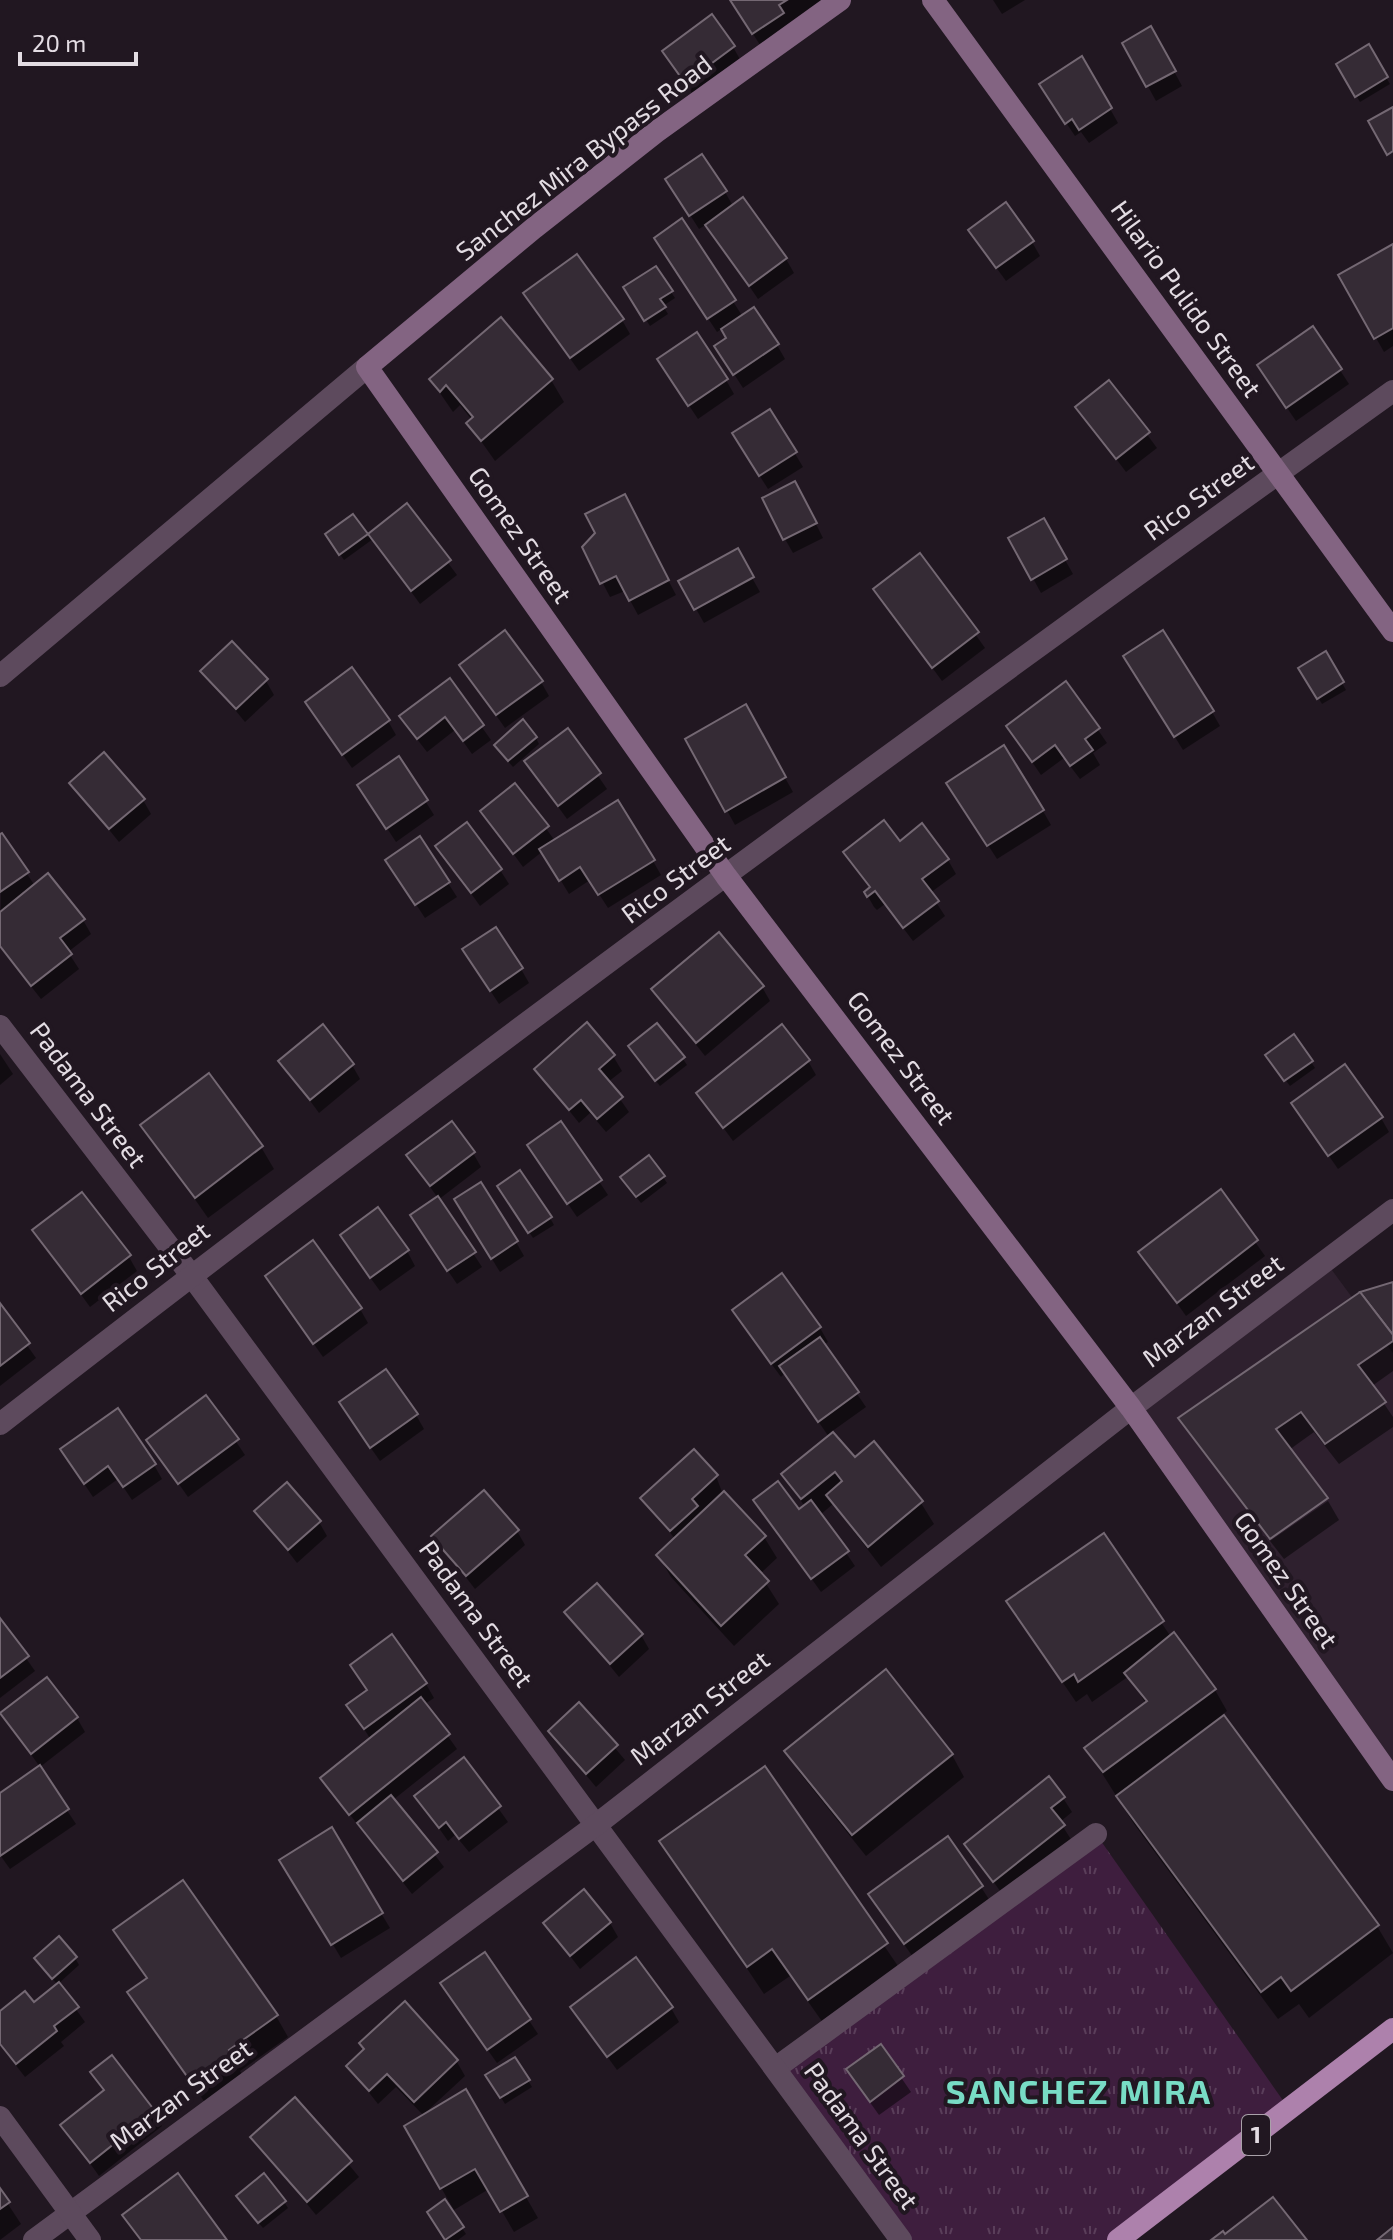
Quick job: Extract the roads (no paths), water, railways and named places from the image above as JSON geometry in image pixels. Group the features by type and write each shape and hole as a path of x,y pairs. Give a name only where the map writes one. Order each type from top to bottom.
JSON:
{"highway":[{"name":"1","path":"1118,2240 1393,2029"}],"main road":[{"name":"Sanchez Mira Bypass Road","path":"367,367 534,228 656,132 840,0"},
{"name":"Hilario Pulido Street","path":"933,0 1393,631"},
{"name":"Gomez Street","path":"367,367 726,876 1131,1408 1393,1780"}],"street":[{"path":"0,676 367,367"},
{"name":"Rico Street","path":"0,1424 191,1275 726,876 1393,391"},
{"name":"Padama Street","path":"0,1026 191,1275 777,2067 901,2240"},
{"name":"Marzan Street","path":"34,2240 596,1825 1131,1408 1393,1210"},
{"path":"777,2067 1096,1834"},
{"path":"0,2117 90,2240"}],"district":[{"name":"SANCHEZ MIRA","path":"1079,2092"}]}
